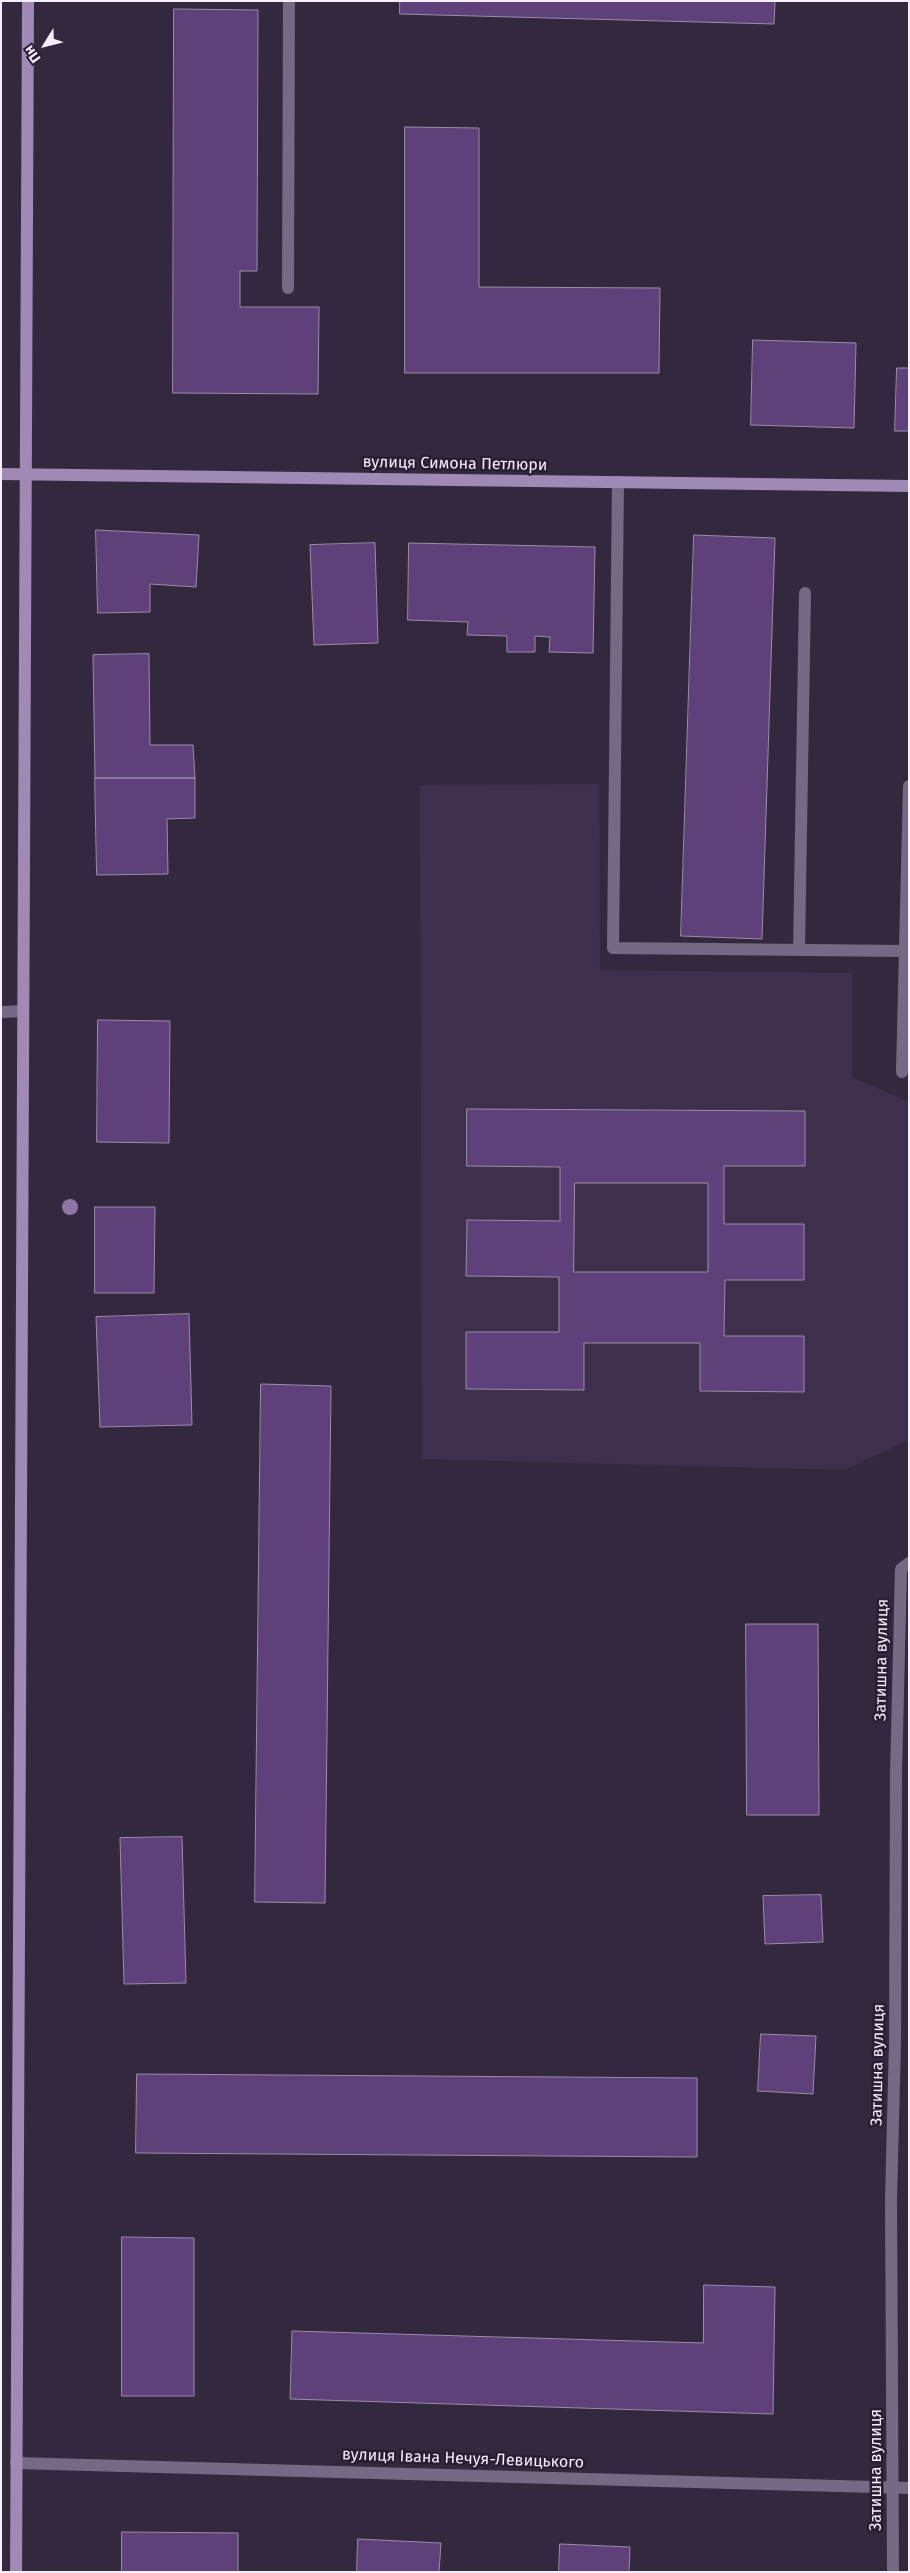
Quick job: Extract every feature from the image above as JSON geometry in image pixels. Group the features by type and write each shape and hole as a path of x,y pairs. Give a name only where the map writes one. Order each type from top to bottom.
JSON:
{"street":[{"path":"16,2572 28,1"},
{"path":"288,288 289,1"},
{"name":"вулиця Симона Петлюри","path":"1,474 909,486"},
{"path":"618,482 613,948 905,951"},
{"path":"799,950 805,593"},
{"path":"902,1072 909,786"},
{"path":"1,1012 23,1011"},
{"name":"Затишна вулиця","path":"893,2572 891,2199 895,2044 896,1774 901,1569 909,1563"},
{"name":"вулиця Івана Нечуя-Левицького","path":"16,2463 909,2488"}],"shaded area":[{"path":"599,784 600,970 852,973 852,1077 909,1102 909,1440 845,1470 422,1459 420,785"}],"building":[{"path":"400,1 775,1 774,24 400,14"},
{"path":"174,9 258,10 257,271 240,271 240,307 319,307 318,394 173,393"},
{"path":"405,127 479,128 479,287 660,288 659,373 405,373"},
{"path":"753,340 856,343 854,428 751,425"},
{"path":"897,368 909,368 909,431 895,431"},
{"path":"96,530 199,535 196,587 150,584 150,612 98,613"},
{"path":"694,535 775,538 762,939 681,936"},
{"path":"375,543 378,643 314,645 310,545"},
{"path":"409,543 595,547 593,653 549,652 550,637 535,636 535,652 507,652 507,636 467,635 468,622 408,620"},
{"path":"149,654 150,745 193,745 195,778 95,778 93,655"},
{"path":"95,778 195,778 195,818 167,819 168,874 97,875"},
{"path":"98,1020 170,1021 169,1143 97,1142"},
{"path":"467,1109 805,1111 805,1166 724,1166 724,1224 804,1224 804,1280 725,1280 724,1336 804,1336 804,1392 700,1391 700,1343 584,1343 584,1390 466,1389 466,1332 559,1332 559,1277 466,1276 467,1220 560,1221 560,1167 467,1166","holes":["575,1183 708,1183 708,1272 574,1272"]},
{"path":"95,1207 155,1207 154,1293 95,1293"},
{"path":"189,1314 192,1425 100,1427 96,1317"},
{"path":"261,1384 331,1386 325,1903 255,1902"},
{"path":"746,1624 818,1624 819,1815 747,1815"},
{"path":"182,1837 186,1983 124,1984 120,1838"},
{"path":"821,1895 823,1942 765,1944 763,1896"},
{"path":"761,2034 816,2036 813,2094 758,2091"},
{"path":"137,2074 697,2078 697,2157 136,2153"},
{"path":"122,2237 194,2238 194,2396 122,2396"},
{"path":"704,2285 775,2287 773,2414 290,2399 292,2331 703,2343"},
{"path":"122,2532 238,2533 238,2572 122,2572"},
{"path":"358,2539 441,2543 439,2572 357,2572"},
{"path":"560,2544 630,2547 629,2572 559,2572"}]}
